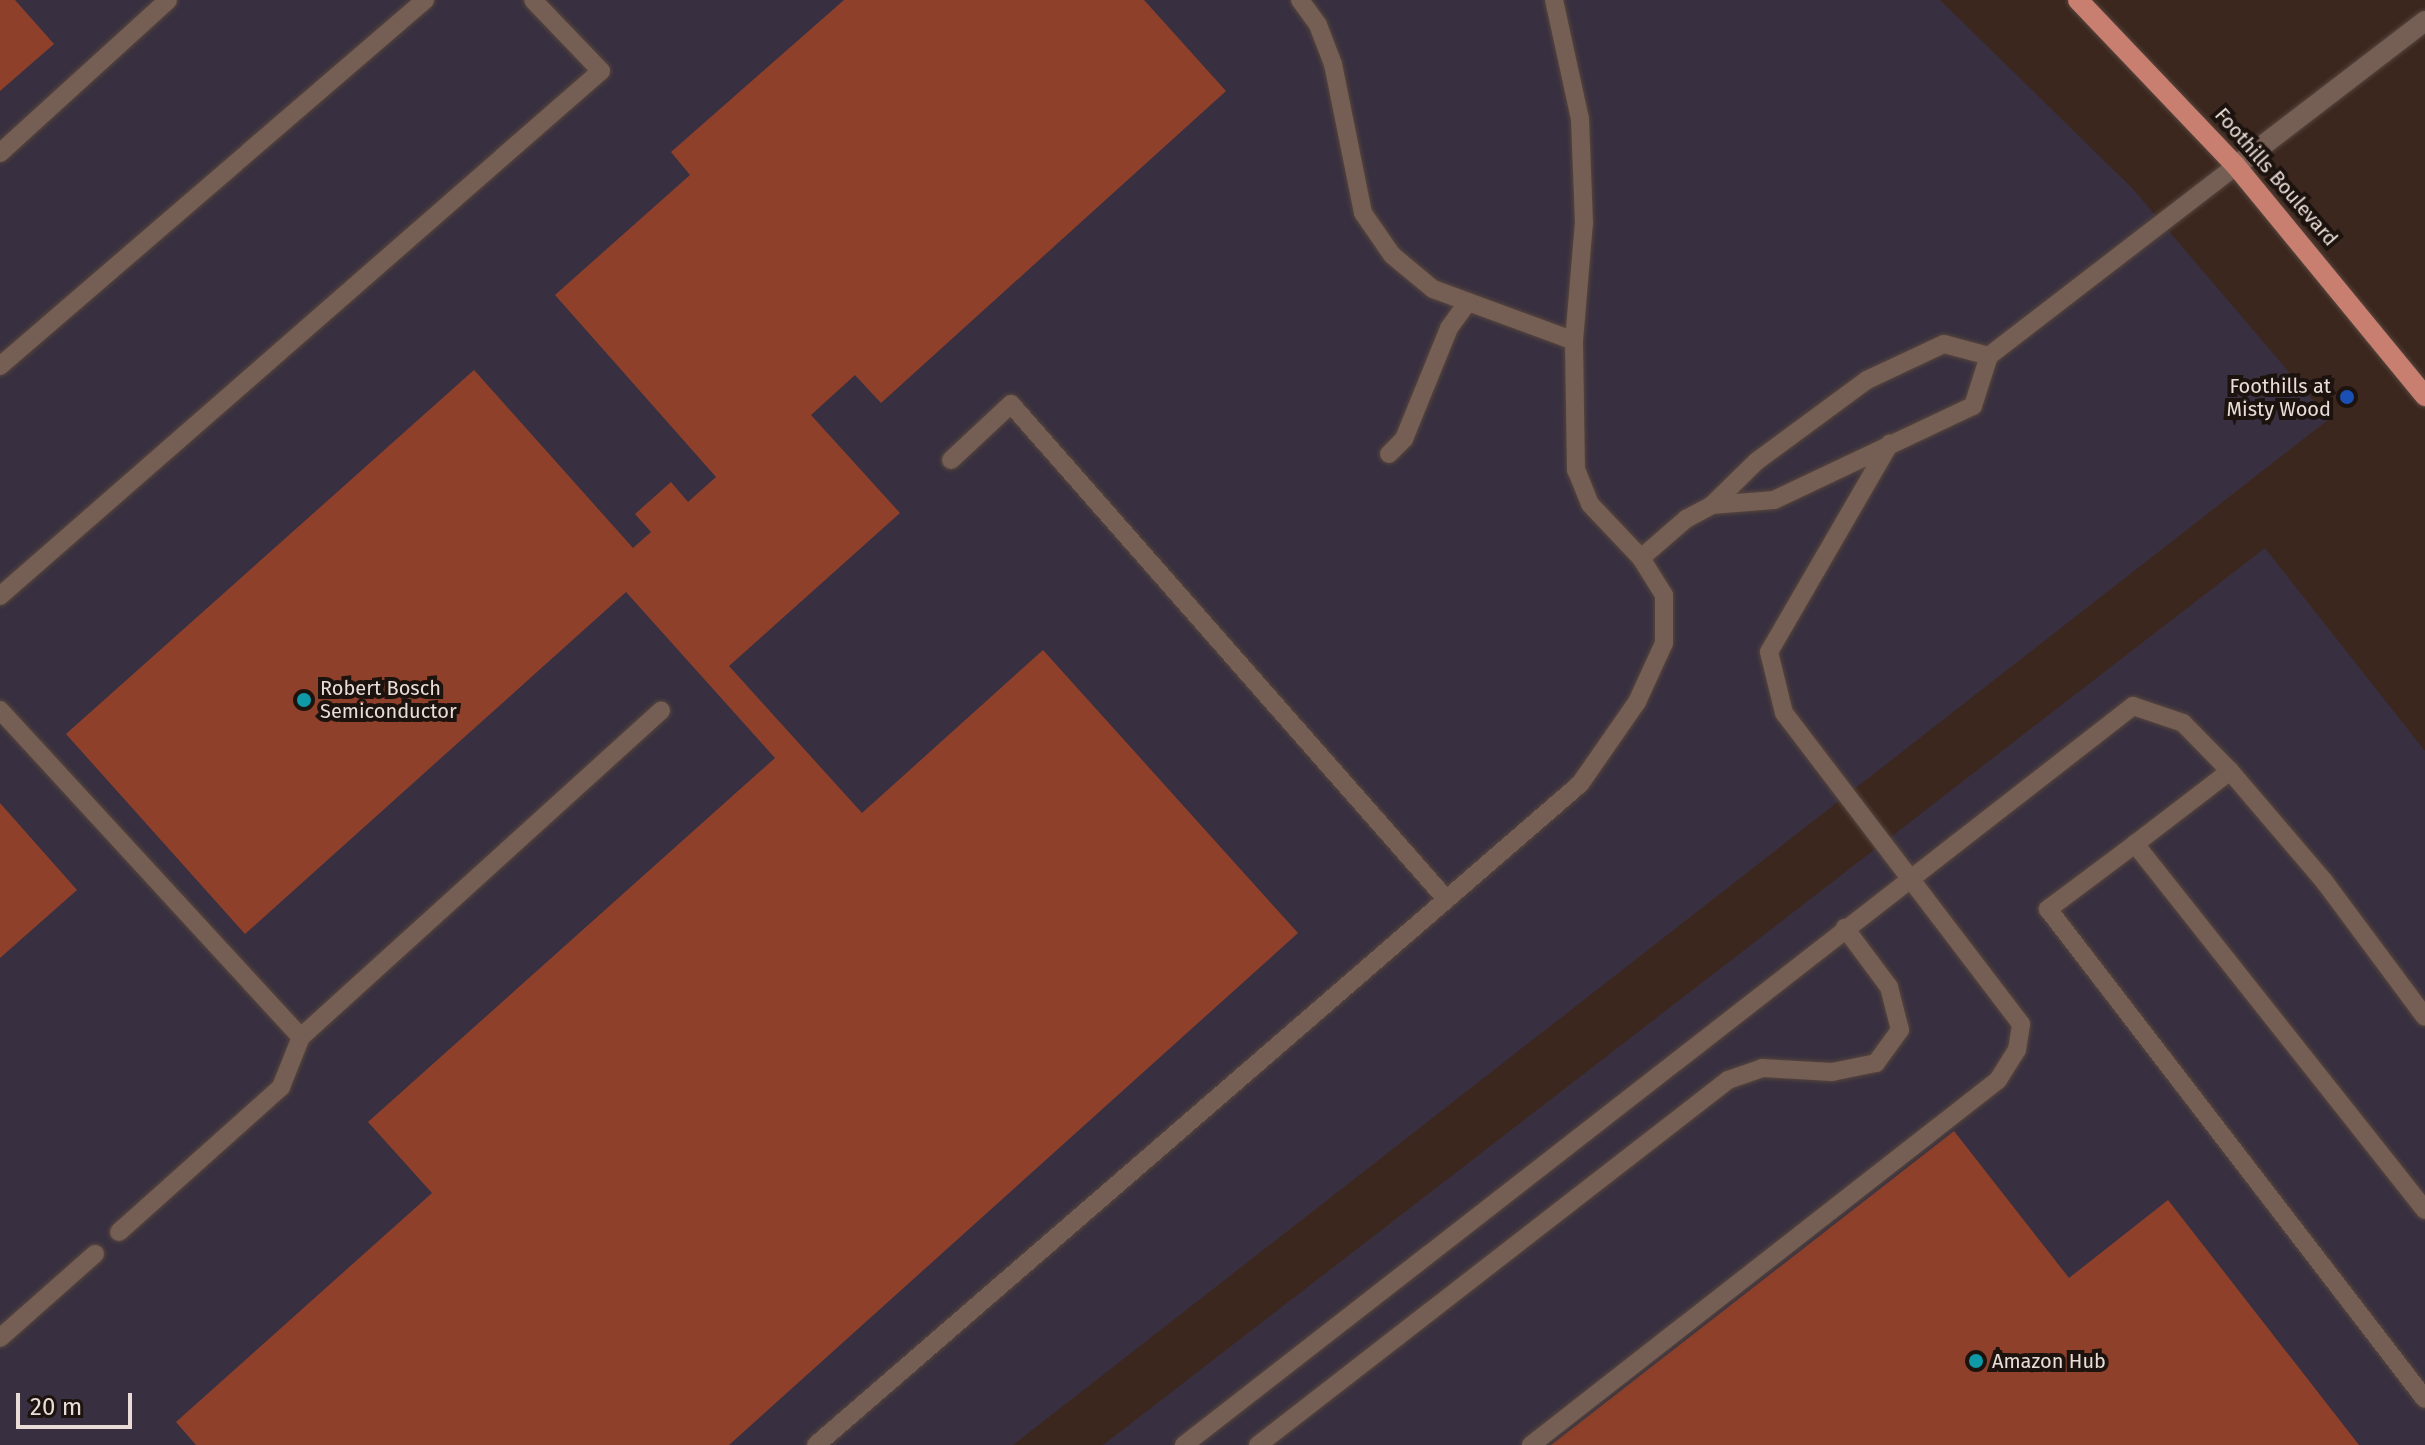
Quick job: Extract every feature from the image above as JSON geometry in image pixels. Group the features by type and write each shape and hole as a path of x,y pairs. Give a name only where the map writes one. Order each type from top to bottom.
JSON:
{"main road":[{"name":"Foothills Boulevard","path":"2078,0 2236,166 2425,396"}],"street":[{"path":"2236,166 2425,21"}],"lane":[{"path":"0,153 168,0"},
{"path":"0,366 425,0"},
{"path":"0,596 601,71 533,0"},
{"path":"1300,0 1318,25 1333,64 1363,213 1392,255 1433,289 1574,341"},
{"path":"816,1445 1580,784 1637,702 1664,643 1664,595 1641,558 1590,504 1576,470 1574,341 1584,223 1580,119 1554,0"},
{"path":"1712,505 1774,500 1973,406 1989,356 2236,166"},
{"path":"1389,454 1404,439 1449,328 1468,302"},
{"path":"1641,558 1686,519 1712,505 1757,461 1867,380 1944,344 1989,356"},
{"path":"951,460 1011,404 1446,899"},
{"path":"1531,1445 1998,1080 2017,1050 2021,1024 1912,877 1784,713 1769,652 1890,443"},
{"path":"1184,1445 2133,706 2183,723 2230,771 2324,881 2425,1017"},
{"path":"0,710 301,1037"},
{"path":"119,1232 281,1087 301,1037 661,711"},
{"path":"2230,771 2048,909 2425,1399"},
{"path":"2135,844 2425,1210"},
{"path":"1258,1445 1728,1080 1762,1068 1832,1072 1876,1063 1900,1030 1889,987 1845,928"},
{"path":"0,1338 95,1254"}],"shaded area":[{"name":"Robert Bosch Semiconductor","path":"0,0 1940,0 2133,189 2329,419 1013,1445 0,1445"},
{"path":"2265,548 2425,751 2425,1445 1103,1445"}],"building":[{"path":"0,0 15,0 54,44 0,91"},
{"name":"Robert Bosch Semiconductor","path":"844,0 1144,0 1226,91 881,403 855,375 811,415 900,513 729,666 862,813 1043,650 1298,933 729,1445 196,1445 176,1422 432,1193 368,1122 775,758 626,592 245,934 66,734 474,370 633,548 651,532 635,514 671,482 688,502 716,477 555,295 690,175 671,152"},
{"path":"0,803 77,890 0,958"},
{"name":"Amazon Hub","path":"1954,1131 2069,1278 2168,1200 2359,1445 1551,1445"}],"place":[{"name":"Foothills at Misty Wood","path":"2347,397"},
{"name":"Robert Bosch Semiconductor","path":"304,700"},
{"name":"Amazon Hub","path":"1976,1361"}]}
